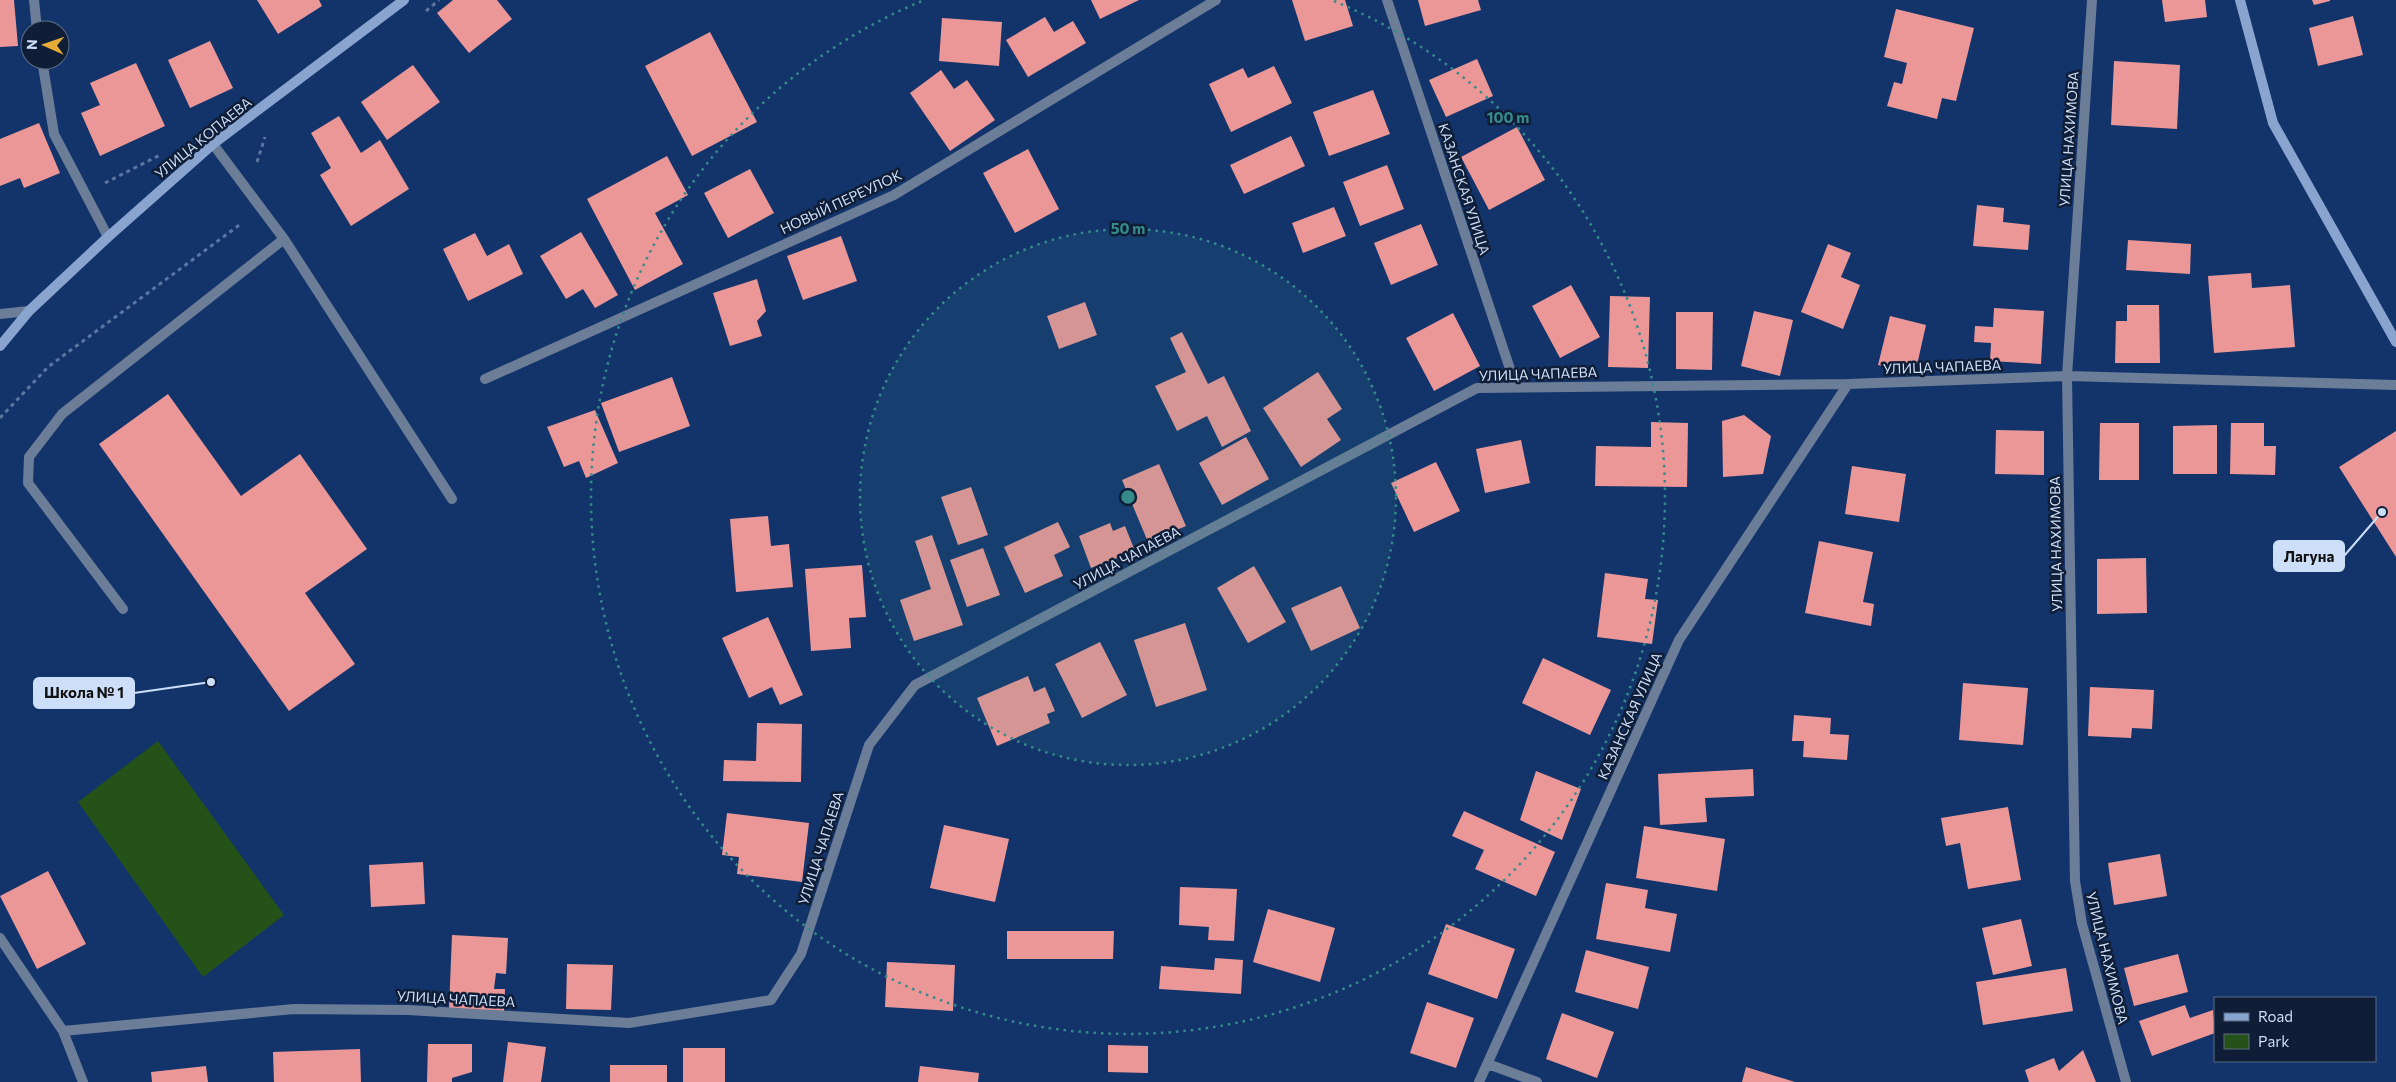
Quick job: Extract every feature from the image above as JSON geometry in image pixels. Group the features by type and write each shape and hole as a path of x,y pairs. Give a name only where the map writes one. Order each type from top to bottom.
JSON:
{"main road":[{"name":"УЛИЦА КОПАЕВА","path":"0,346 29,311 108,237 214,144 404,0"},
{"path":"2240,0 2273,123 2396,342"}],"street":[{"path":"34,0 37,20"},
{"name":"НОВЫЙ ПЕРЕУЛОК","path":"485,378 894,195 1216,0"},
{"name":"КАЗАНСКАЯ УЛИЦА","path":"1387,0 1516,387"},
{"name":"УЛИЦА НАХИМОВА","path":"2092,0 2067,376 2075,881 2082,924 2126,1082"},
{"path":"44,70 54,134 108,237"},
{"path":"214,144 284,239 452,499"},
{"path":"123,609 28,483 29,457 62,414 284,239"},
{"path":"0,314 29,311"},
{"name":"УЛИЦА ЧАПАЕВА","path":"63,1031 294,1009 408,1010 629,1023 771,1000 801,954 869,745 915,685 1477,388 1848,384 2067,376 2396,385"},
{"name":"КАЗАНСКАЯ УЛИЦА","path":"1479,1082 1679,640 1848,384"},
{"path":"0,938 63,1031 83,1082"},
{"path":"1488,1064 1537,1082"}],"path":[{"path":"421,15 439,0"},
{"path":"255,170 264,138 272,132"},
{"path":"0,418 48,367 261,209"}],"green space":[{"path":"158,741 284,915 203,977 78,802"}],"building":[{"path":"0,0 14,0 18,46 0,47"},
{"path":"257,0 319,0 322,6 278,34"},
{"path":"453,0 497,0 512,19 469,53 437,13"},
{"path":"1091,0 1139,0 1100,19"},
{"path":"1292,0 1345,0 1353,26 1305,41"},
{"path":"1418,0 1478,0 1481,10 1425,26"},
{"path":"2162,0 2205,0 2207,17 2165,22"},
{"path":"2312,0 2330,0 2330,1 2314,5"},
{"path":"1896,9 1974,28 1956,101 1942,98 1937,119 1887,106 1894,82 1902,84 1907,63 1884,57"},
{"path":"2353,16 2363,55 2318,66 2309,28"},
{"path":"1045,17 1054,32 1073,21 1086,43 1028,77 1006,40"},
{"path":"942,18 1002,22 999,66 939,61"},
{"path":"710,32 757,122 692,156 645,66"},
{"path":"210,41 233,88 190,108 168,60"},
{"path":"1477,59 1493,96 1446,117 1429,80"},
{"path":"2114,61 2180,65 2177,129 2111,125"},
{"path":"136,63 165,126 100,156 81,113 100,105 90,83"},
{"path":"413,65 440,102 387,140 361,102"},
{"path":"1274,66 1292,103 1231,132 1209,84 1243,68 1248,78"},
{"path":"941,70 954,89 967,80 995,120 950,151 910,93"},
{"path":"1373,90 1390,134 1329,156 1313,112"},
{"path":"339,116 361,153 380,140 409,189 351,226 320,175 331,168 311,133"},
{"path":"39,123 60,173 24,188 20,178 0,186 0,139"},
{"path":"1517,127 1545,180 1489,210 1461,157"},
{"path":"1291,136 1305,166 1244,194 1230,165"},
{"path":"1028,149 1059,209 1015,233 983,173"},
{"path":"667,156 688,195 655,213 683,264 635,290 587,199"},
{"path":"1387,165 1404,209 1360,226 1343,182"},
{"path":"750,169 774,213 728,238 704,193"},
{"path":"1977,205 2004,208 2003,222 2030,225 2028,250 1973,246"},
{"path":"1334,207 1346,236 1303,253 1292,223"},
{"path":"1421,224 1438,265 1391,285 1374,243"},
{"path":"581,232 618,295 595,308 583,289 566,299 540,256"},
{"path":"475,233 487,256 509,244 523,274 468,301 443,249"},
{"path":"841,236 857,281 803,300 787,256"},
{"path":"2128,240 2191,244 2190,274 2126,270"},
{"path":"1828,244 1851,253 1841,277 1860,285 1843,329 1801,312"},
{"path":"2251,273 2252,288 2290,285 2295,347 2214,353 2208,276"},
{"path":"757,279 766,311 757,321 762,336 730,346 713,293"},
{"path":"1571,285 1600,337 1560,358 1532,306"},
{"path":"1610,296 1650,297 1648,368 1608,367"},
{"path":"1085,302 1097,335 1059,349 1047,316"},
{"path":"2127,305 2159,305 2160,363 2115,363 2116,321 2127,321"},
{"path":"1994,308 2044,311 2041,364 1990,361 1991,343 1974,342 1975,326 1993,327"},
{"path":"1754,311 1793,320 1780,376 1741,366"},
{"path":"1676,312 1713,312 1712,370 1676,369"},
{"path":"1453,313 1480,366 1434,391 1406,338"},
{"path":"1890,316 1926,325 1915,374 1878,365"},
{"path":"1182,332 1208,384 1224,376 1251,431 1222,447 1207,416 1177,431 1155,386 1186,372 1170,338"},
{"path":"1318,372 1342,409 1327,419 1341,440 1301,467 1263,408"},
{"path":"672,377 690,426 619,452 601,403"},
{"path":"168,394 241,496 300,454 367,549 305,593 355,664 289,711 99,444"},
{"path":"595,410 618,463 586,478 579,461 564,467 547,427"},
{"path":"1744,415 1771,436 1763,474 1723,477 1722,421"},
{"path":"1651,422 1688,423 1687,487 1595,486 1596,446 1651,447"},
{"path":"2100,423 2139,423 2139,480 2099,480"},
{"path":"2231,423 2264,423 2264,446 2276,446 2275,475 2230,474"},
{"path":"2217,425 2217,474 2173,474 2173,426"},
{"path":"1996,430 2044,431 2044,475 1995,474"},
{"path":"2396,431 2396,557 2339,467"},
{"path":"1246,437 1269,479 1222,505 1199,463"},
{"path":"1521,440 1530,483 1485,493 1476,449"},
{"path":"1436,462 1460,511 1414,532 1391,483"},
{"path":"1159,464 1186,526 1148,542 1122,480"},
{"path":"1852,466 1906,474 1899,522 1845,514"},
{"path":"971,487 988,535 958,545 941,497"},
{"path":"768,516 771,546 789,544 793,587 736,592 730,519"},
{"path":"1058,522 1070,547 1054,555 1063,576 1025,593 1004,547"},
{"path":"1110,523 1113,531 1125,526 1135,551 1091,568 1079,536"},
{"path":"932,535 963,625 914,641 900,600 931,589 915,541"},
{"path":"1819,541 1873,552 1863,602 1874,604 1871,626 1805,613"},
{"path":"983,548 1000,595 967,607 950,560"},
{"path":"2146,558 2147,613 2097,614 2097,559"},
{"path":"862,565 866,617 849,618 851,648 811,651 805,569"},
{"path":"1254,566 1286,622 1248,643 1217,588"},
{"path":"1605,573 1648,579 1645,599 1658,600 1652,644 1597,637"},
{"path":"1341,586 1360,628 1311,651 1291,608"},
{"path":"768,617 803,695 780,705 772,687 749,698 722,638"},
{"path":"1185,623 1207,690 1156,707 1134,640"},
{"path":"1100,642 1127,695 1082,718 1055,664"},
{"path":"1543,658 1611,690 1590,735 1522,703"},
{"path":"1028,676 1034,692 1045,687 1055,711 1047,714 1050,723 997,746 977,698"},
{"path":"1963,683 2028,688 2023,745 1959,740"},
{"path":"2090,687 2154,690 2152,729 2132,728 2131,738 2088,736"},
{"path":"1794,715 1831,718 1830,734 1849,735 1847,760 1803,757 1804,741 1792,741"},
{"path":"757,723 802,724 801,782 723,781 724,760 756,761"},
{"path":"1753,769 1754,796 1705,798 1707,822 1660,825 1658,774"},
{"path":"1536,771 1581,789 1562,840 1520,820"},
{"path":"2008,807 2021,880 1968,889 1960,843 1946,846 1941,818"},
{"path":"1464,811 1555,852 1536,896 1475,869 1484,850 1452,836"},
{"path":"727,813 809,823 802,882 737,874 739,857 722,855"},
{"path":"944,825 1009,839 995,902 930,888"},
{"path":"1644,826 1725,839 1717,891 1636,878"},
{"path":"2160,854 2167,896 2114,905 2108,863"},
{"path":"423,862 425,904 371,907 369,865"},
{"path":"48,871 86,944 37,969 0,896"},
{"path":"1606,883 1648,890 1645,908 1677,914 1670,952 1596,939"},
{"path":"1180,887 1237,889 1234,941 1208,940 1209,927 1179,925"},
{"path":"1268,909 1335,928 1320,982 1253,962"},
{"path":"2021,919 2032,966 1993,975 1982,928"},
{"path":"1446,924 1515,949 1497,999 1428,974"},
{"path":"1007,931 1114,931 1113,959 1007,959"},
{"path":"452,935 508,938 506,974 496,973 494,989 505,989 504,1011 449,1009"},
{"path":"1586,950 1649,967 1638,1009 1575,992"},
{"path":"2178,954 2188,992 2134,1006 2124,968"},
{"path":"1215,958 1243,960 1241,994 1159,989 1161,966 1214,970"},
{"path":"887,962 955,965 953,1011 885,1007"},
{"path":"567,964 613,965 611,1010 566,1009"},
{"path":"2066,968 2073,1011 1983,1025 1976,982"},
{"path":"1427,1002 1474,1018 1456,1068 1410,1053"},
{"path":"2185,1005 2190,1018 2213,1010 2214,1033 2152,1056 2139,1021"},
{"path":"1562,1013 1614,1032 1597,1078 1546,1059"},
{"path":"508,1042 546,1047 541,1082 503,1082"},
{"path":"428,1044 472,1044 472,1072 452,1078 452,1082 427,1082"},
{"path":"1108,1045 1148,1046 1148,1073 1108,1072"},
{"path":"683,1048 725,1048 725,1082 683,1082"},
{"path":"360,1049 361,1082 274,1082 273,1052"},
{"path":"2083,1050 2096,1082 2029,1082 2025,1070 2054,1058 2059,1071"},
{"path":"610,1065 667,1065 667,1082 610,1082"},
{"path":"206,1066 208,1082 152,1082 151,1072"},
{"path":"920,1066 979,1073 978,1082 918,1082"},
{"path":"1746,1067 1795,1082 1742,1082"}],"place":[{"name":"Лагуна","path":"2382,512"},
{"name":"Школа № 1","path":"211,682"}]}
